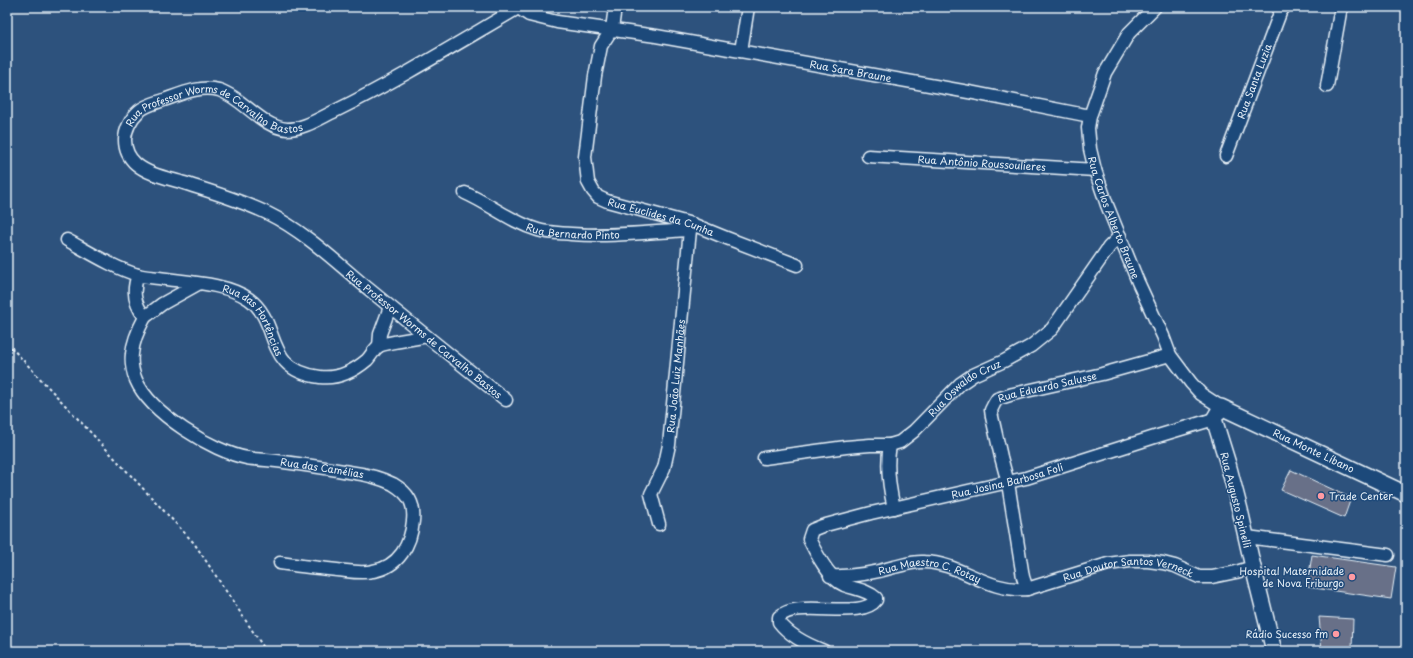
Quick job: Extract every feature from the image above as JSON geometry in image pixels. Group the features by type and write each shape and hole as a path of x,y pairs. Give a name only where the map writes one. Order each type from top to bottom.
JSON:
{"street":[{"path":"612,29 615,7"},
{"path":"741,51 748,7"},
{"name":"Rua Carlos Alberto Braune","path":"1155,7 1129,33 1105,73 1090,116 1088,128 1090,149 1095,170 1107,205 1138,282 1163,336 1170,355 1191,384 1217,413"},
{"name":"Rua Santa Luzia","path":"1226,156 1280,13 1284,7"},
{"path":"1327,86 1341,7"},
{"name":"Rua Sara Braune","path":"518,8 528,15 541,19 612,29 741,51 974,93 1090,116"},
{"name":"Rua Professor Worms de Carvalho Bastos","path":"506,400 302,234 269,214 234,198 154,174 138,166 127,155 125,134 137,112 147,105 187,91 204,89 219,90 277,127 289,129 303,126 370,93 518,8"},
{"name":"Rua Euclides da Cunha","path":"612,29 601,46 595,76 585,157 585,168 592,192 607,202 724,237 798,265"},
{"name":"Rua Antônio Roussoulieres","path":"868,156 1095,170"},
{"name":"Rua Bernardo Pinto","path":"465,193 529,227 550,233 587,235 691,227"},
{"name":"Rua João Luiz Manhães","path":"659,524 651,494 664,468 668,451 691,227"},
{"name":"Rua Oswaldo Cruz","path":"764,458 846,447 890,445 900,442 914,431 960,384 973,375 1004,361 1031,346 1052,329 1109,247 1120,236"},
{"name":"Rua das Hortências","path":"68,240 105,260 138,275 229,290 249,300 258,308 262,315 281,357 297,370 311,376 339,376 353,370 367,359 379,346"},
{"path":"138,275 135,283 135,302 145,317"},
{"name":"Rua das Camélias","path":"198,284 162,304 145,317 133,344 132,355 136,380 143,392 174,423 200,439 224,451 247,458 316,466 369,475 392,484 405,493 412,503 413,521 408,544 402,554 392,563 383,568 359,573 280,563"},
{"path":"390,307 380,334 379,346 426,336"},
{"name":"Rua Eduardo Salusse","path":"1027,589 1023,577 1008,482 992,417 991,410 997,399 1102,374 1170,355"},
{"name":"Rua Josina Barbosa Foli","path":"830,576 811,543 809,536 814,528 1045,472 1161,435 1217,413"},
{"name":"Rua Monte Líbano","path":"1217,413 1406,494"},
{"name":"Rua Augusto Spinelli","path":"1217,413 1274,651"},
{"path":"890,445 888,454 888,477 894,508"},
{"path":"1246,537 1388,555"},
{"name":"Rua Doutor Santos Verneck","path":"1027,589 1108,564 1130,561 1163,563 1175,566 1199,577 1212,577 1253,567"},
{"name":"Rua Maestro C. Rotay","path":"830,576 844,576 894,568 913,562 923,562 946,566 1003,588 1014,590 1027,589"},
{"path":"824,651 806,642 786,629 779,622 779,616 784,613 804,609 853,610 866,607 876,600 876,598 870,594 844,585 830,576"}],"path":[{"path":"7,343 194,543 266,651"}],"building":[{"name":"Trade Center","path":"1291,470 1351,498 1344,518 1281,490"},
{"name":"Hospital Maternidade de Nova Friburgo","path":"1312,555 1396,567 1391,599 1307,587"},
{"name":"Rádio Sucesso fm","path":"1319,617 1353,619 1352,649 1322,651"}],"place":[{"name":"Trade Center","path":"1321,496"},
{"name":"Hospital Maternidade de Nova Friburgo","path":"1352,577"},
{"name":"Rádio Sucesso fm","path":"1336,634"}]}
